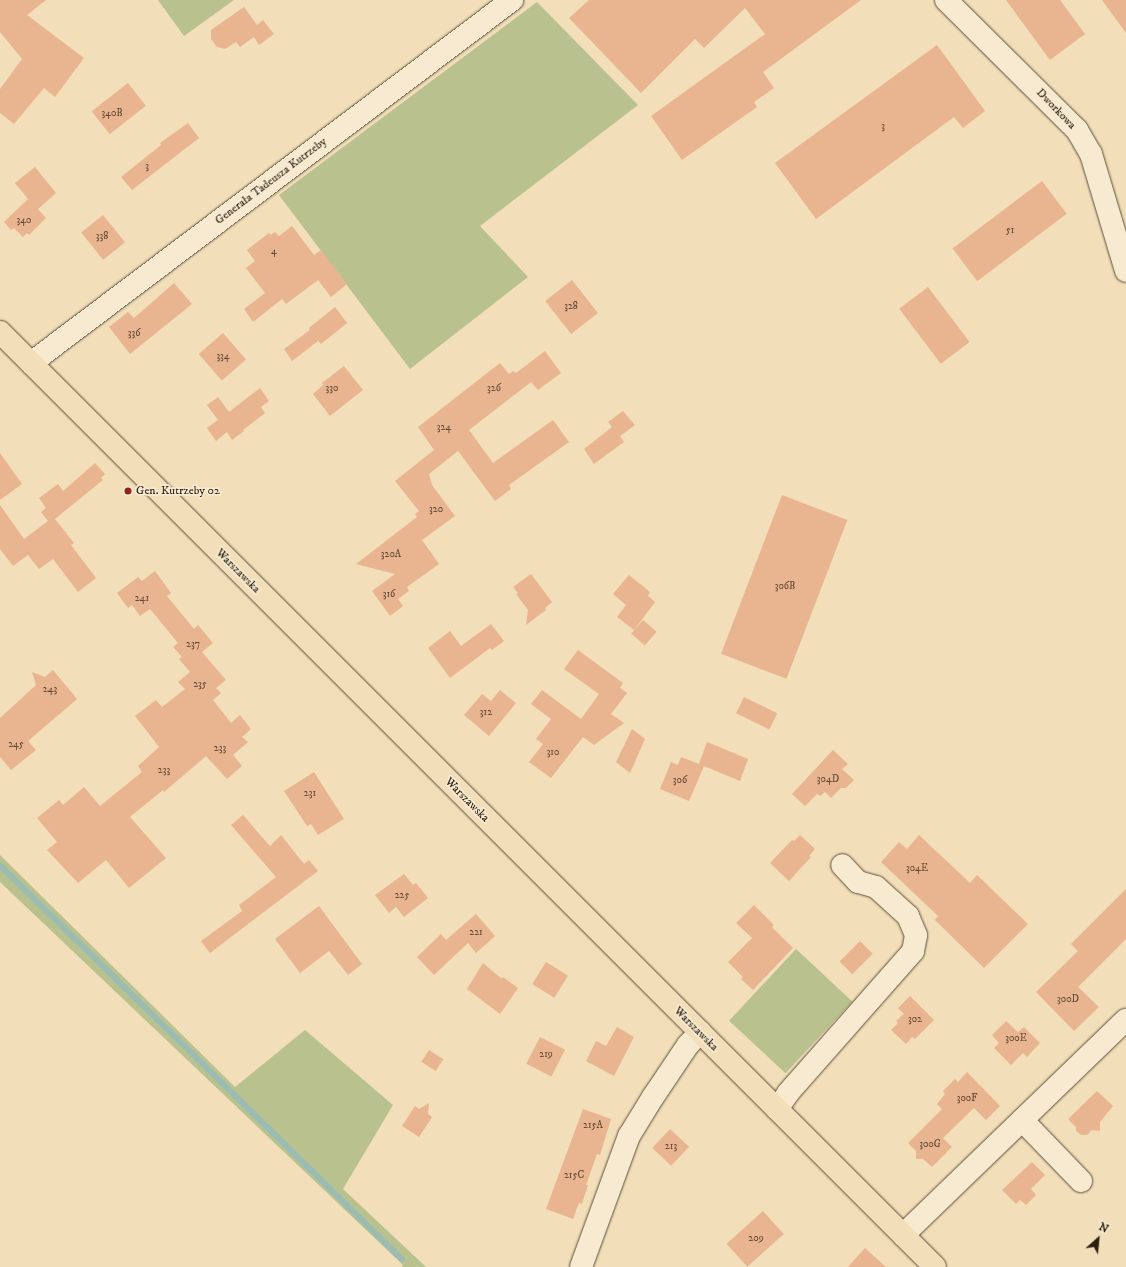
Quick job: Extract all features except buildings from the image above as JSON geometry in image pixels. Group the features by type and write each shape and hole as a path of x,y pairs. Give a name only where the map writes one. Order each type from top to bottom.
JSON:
{"main road":[{"name":"Warszawska","path":"0,332 935,1267"}],"street":[{"name":"Generała Tadeusza Kutrzeby","path":"31,363 512,0"},
{"name":"Dworkowa","path":"946,0 1077,130 1090,154 1126,271"},
{"path":"777,1109 788,1093 913,951 916,935 908,916 876,888 858,882 842,865"},
{"path":"903,1235 1126,1020"},
{"path":"580,1267 630,1136 688,1045 700,1032"},
{"path":"1022,1120 1081,1181"}],"green space":[{"path":"158,0 234,0 184,36"},
{"path":"537,2 638,105 480,226 528,277 410,369 279,195"},
{"path":"0,855 235,1087 305,1030 393,1105 343,1189 426,1267 402,1267 403,1265 0,882"},
{"path":"796,949 852,1002 785,1073 729,1021"}],"waterway":[{"path":"0,865 402,1259"}],"place":[{"name":"Gen. Kutrzeby 02","path":"128,491"}]}
